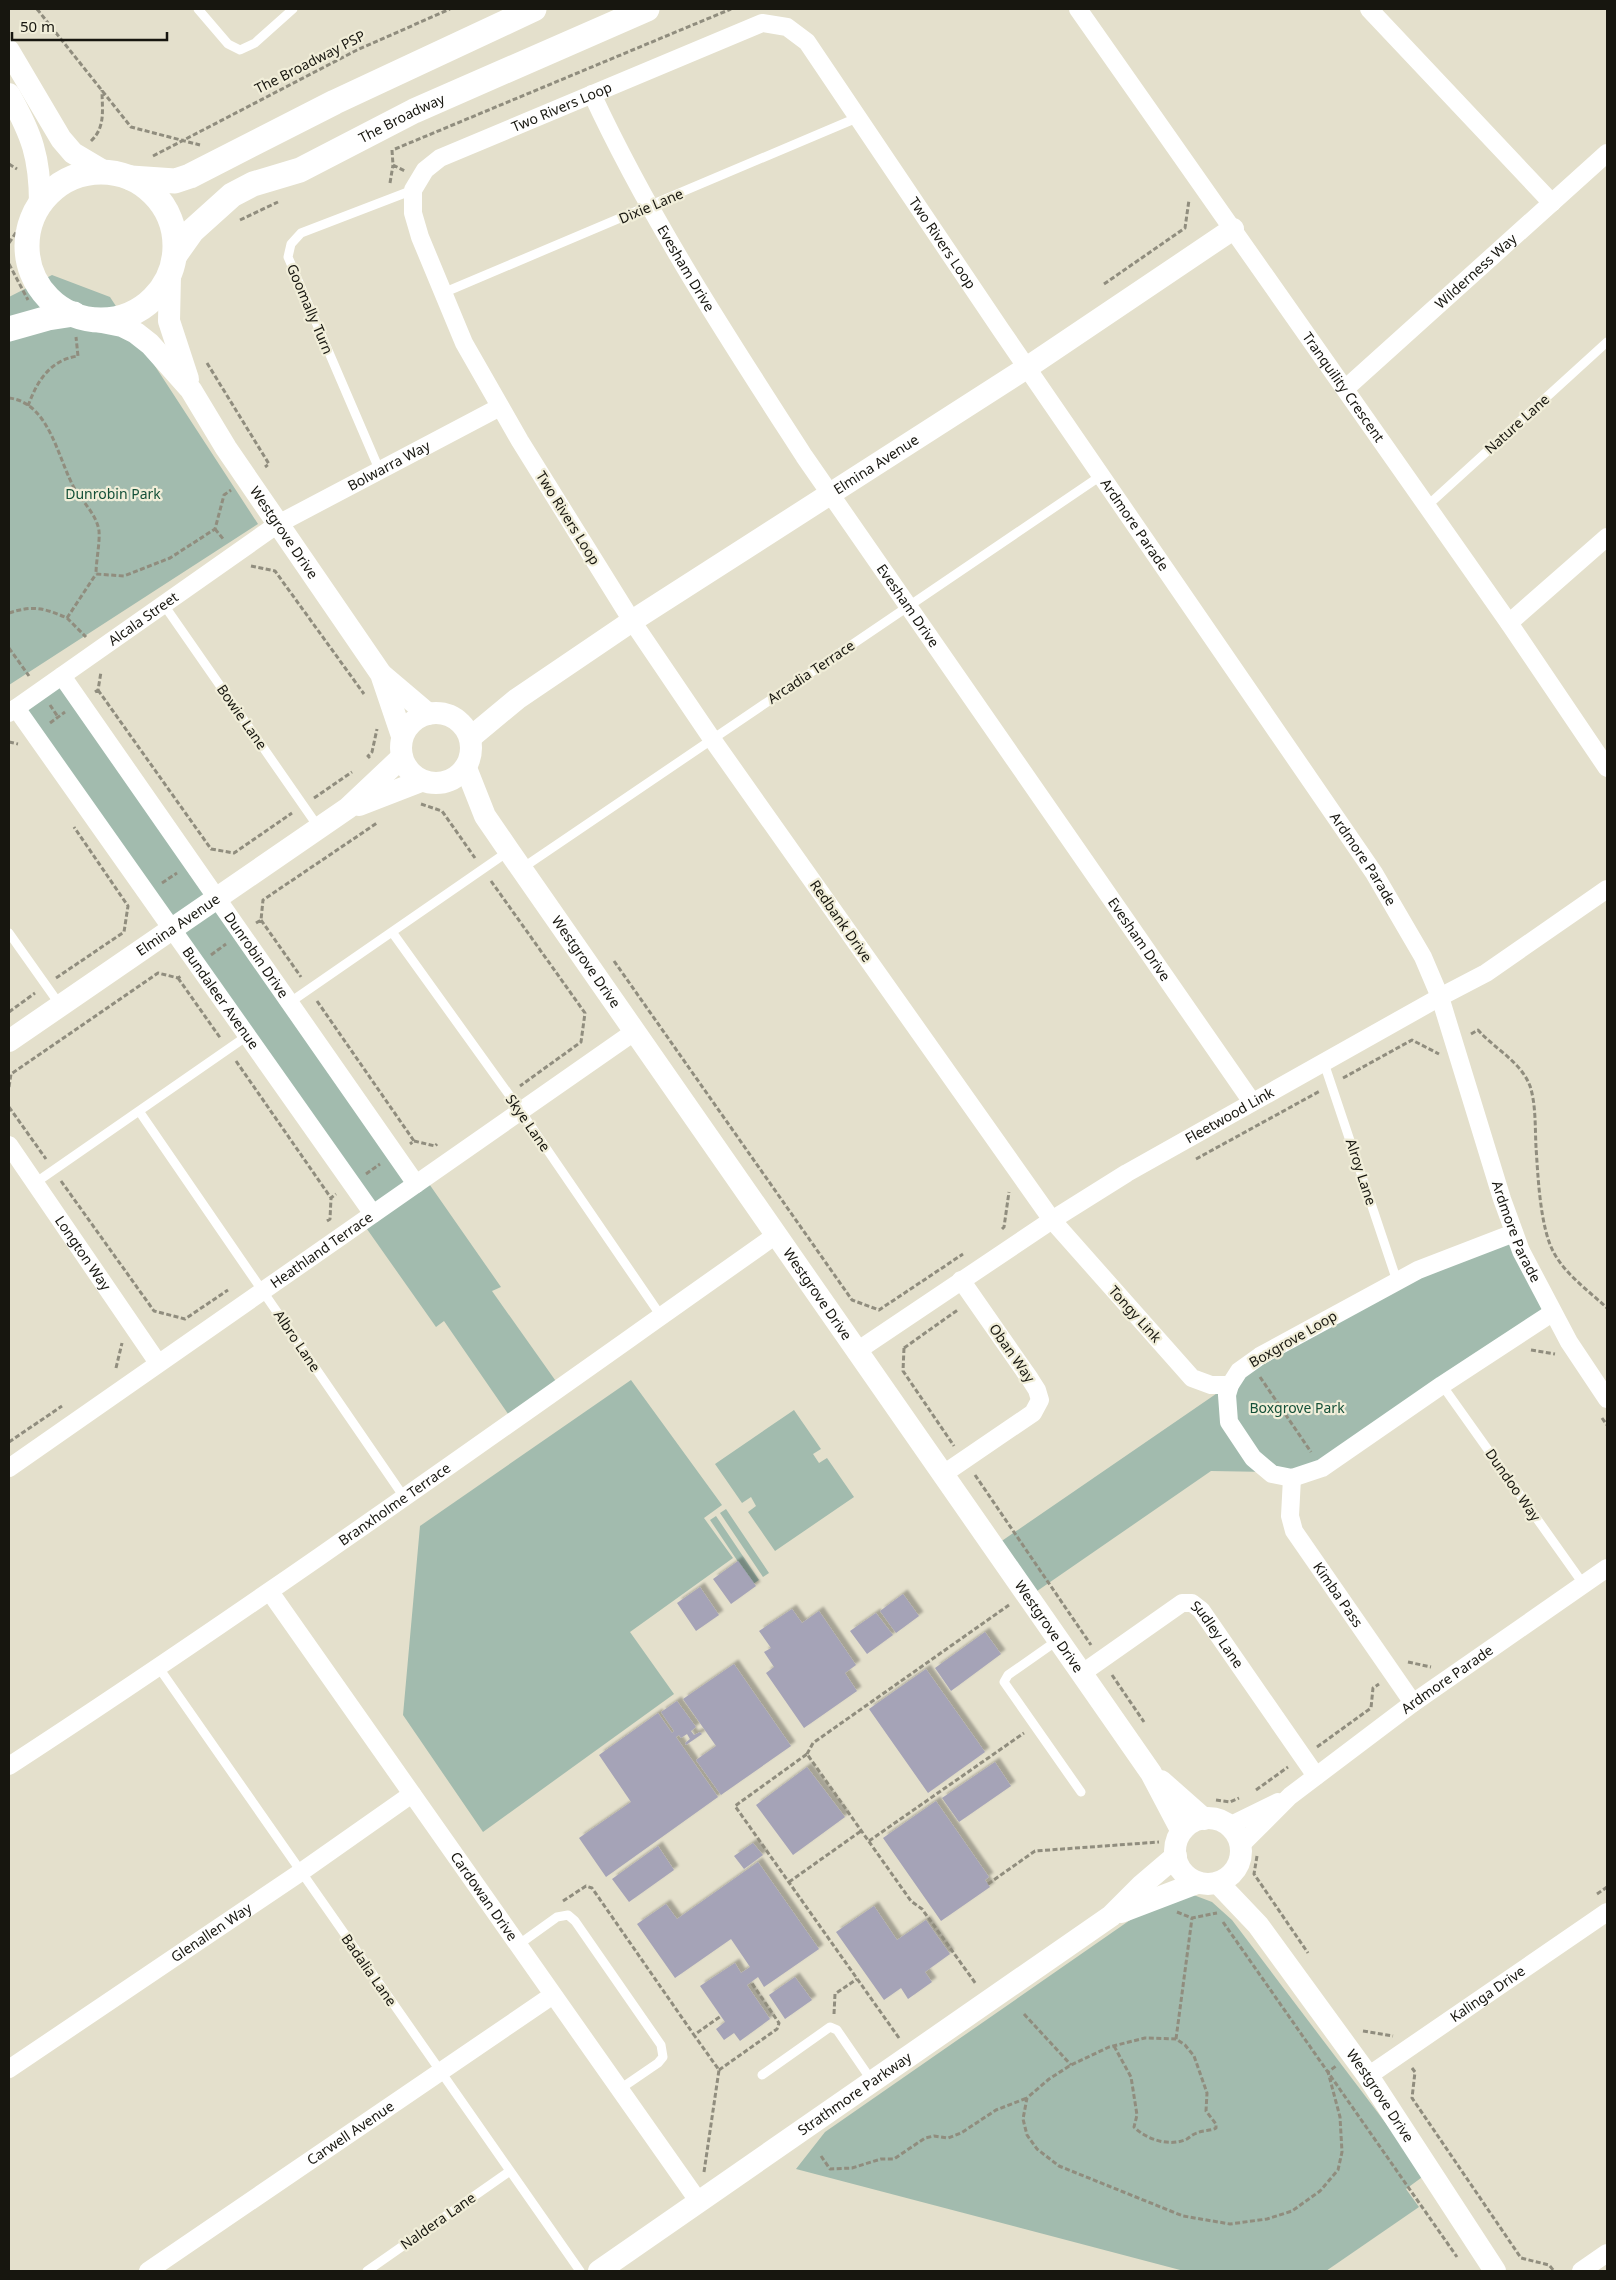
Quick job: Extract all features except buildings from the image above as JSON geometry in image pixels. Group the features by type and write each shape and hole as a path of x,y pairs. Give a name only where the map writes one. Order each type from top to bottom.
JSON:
{"main road":[{"path":"9,260 36,213 56,186 78,174 116,175 175,181 190,176 335,102 534,9"},
{"name":"The Broadway","path":"173,264 192,231 232,194 253,184 300,170 414,111 647,9"},
{"path":"9,329 48,318 79,322 111,320 134,313 154,298 173,264 174,230 165,208 150,189 116,175"},
{"path":"36,213 27,250 32,274 45,295 79,322"}],"street":[{"name":"Tranquility Crescent","path":"1078,9 1428,506 1607,768"},
{"path":"1368,9 1552,203"},
{"name":"Two Rivers Loop","path":"632,621 500,407 464,343 413,213 413,190 425,170 440,158 762,23 787,27 807,42 1028,367"},
{"path":"9,51 61,139 73,153 116,175"},
{"path":"9,94 36,149 40,176 36,213"},
{"name":"Evesham Drive","path":"592,94 618,150 741,358 831,493 1252,1102"},
{"name":"Wilderness Way","path":"1345,389 1607,153"},
{"name":"Elmina Avenue","path":"464,729 518,699 632,621 1028,367 1233,229"},
{"name":"Westgrove Drive","path":"173,264 169,321 192,390 226,448 381,674 428,714"},
{"name":"Westgrove Drive","path":"79,322 122,326 136,334 150,344 192,390"},
{"name":"Ardmore Parade","path":"1028,367 1374,873 1423,957 1440,997 1521,1251 1552,1313 1607,1399"},
{"name":"Bolwarra Way","path":"278,524 500,407"},
{"name":"Alcala Street","path":"12,711 278,524"},
{"path":"1509,623 1607,537"},
{"name":"Redbank Drive","path":"632,621 712,739 1052,1220"},
{"name":"Westgrove Drive","path":"381,674 402,736"},
{"name":"Dunrobin Drive","path":"62,676 416,1184"},
{"name":"Bundaleer Avenue","path":"12,711 34,734 372,1214"},
{"path":"428,714 449,715 464,729 472,748 466,768 459,776 431,782 406,769 400,747 402,736 408,726 417,718 428,714"},
{"name":"Elmina Avenue","path":"388,784 402,758"},
{"name":"Westgrove Drive","path":"466,768 485,816 1150,1772 1178,1842 1182,1872 1217,1879 1258,1925 1368,2076 1495,2271"},
{"name":"Westgrove Drive","path":"431,782 485,816"},
{"name":"Elmina Avenue","path":"9,1041 348,808 388,784 431,782"},
{"name":"Fleetwood Link","path":"857,1351 1052,1220 1252,1102 1486,973 1607,889"},
{"name":"Heathland Terrace","path":"9,1468 634,1032"},
{"name":"Longton Way","path":"9,1145 158,1363"},
{"name":"Tongy Link","path":"1052,1220 1192,1378 1211,1385 1230,1385"},
{"name":"Boxgrove Loop","path":"1230,1385 1239,1371 1250,1363 1397,1281 1463,1251 1514,1233"},
{"name":"Branxholme Terrace","path":"9,1766 159,1668 270,1592 776,1235"},
{"name":"Oban Way","path":"942,1475 1033,1412 1040,1400 1037,1390 1030,1379 962,1280"},
{"path":"1230,1385 1227,1395 1229,1422 1253,1458 1272,1474 1292,1478 1322,1468 1442,1385 1552,1313"},
{"name":"Kimba Pass","path":"1292,1478 1290,1516 1294,1531 1413,1703"},
{"name":"Ardmore Parade","path":"1238,1821 1290,1796 1413,1703 1607,1568"},
{"name":"Cardowan Drive","path":"270,1592 699,2202"},
{"name":"Sudley Lane","path":"1081,1674 1182,1603 1192,1603 1201,1610 1316,1776"},
{"name":"Westgrove Drive","path":"1150,1772 1204,1818 1238,1821"},
{"name":"Glenallen Way","path":"9,2069 301,1872 412,1794"},
{"name":"Ardmore Parade","path":"1250,1849 1290,1796"},
{"path":"1178,1842 1197,1820 1204,1818"},
{"path":"1217,1879 1242,1854 1250,1849 1235,1831 1238,1821"},
{"name":"Strathmore Parkway","path":"599,2271 1111,1916 1178,1842"},
{"name":"Strathmore Parkway","path":"1111,1916 1217,1879"},
{"name":"Kalinga Drive","path":"1368,2076 1607,1912"},
{"name":"Carwell Avenue","path":"148,2271 553,1995"},
{"path":"1582,2271 1607,2253"}],"lane":[{"path":"198,9 228,44 240,50 254,43 293,9"},
{"name":"Dixie Lane","path":"443,292 859,117"},
{"name":"Goomally Turn","path":"380,469 288,258 291,244 301,233 413,190"},
{"name":"Nature Lane","path":"1428,506 1607,342"},
{"name":"Arcadia Terrace","path":"515,860 712,739 1102,475"},
{"name":"Bowie Lane","path":"164,605 319,828"},
{"path":"289,1003 483,869 515,860"},
{"name":"Skye Lane","path":"392,932 520,1110 660,1316"},
{"path":"9,933 60,1005"},
{"path":"35,1183 247,1036"},
{"name":"Alroy Lane","path":"1324,1063 1397,1281"},
{"name":"Albro Lane","path":"139,1111 404,1497"},
{"name":"Dundoo Way","path":"1442,1385 1584,1585"},
{"path":"1058,1640 1008,1675 1004,1682 1081,1792"},
{"name":"Badalia Lane","path":"159,1668 580,2271"},
{"path":"518,1945 557,1917 568,1915 581,1929 661,2044 663,2057 658,2063 620,2090"},
{"path":"762,2075 830,2027 833,2027 872,2081"},
{"name":"Naldera Lane","path":"367,2271 510,2171"}],"path":[{"path":"37,9 102,90 103,117 101,126 97,136 84,147"},
{"name":"The Broadway PSP","path":"102,90 131,127 184,140 357,50 450,9"},
{"path":"383,154 731,9"},
{"path":"1104,284 1185,228 1190,196"},
{"path":"28,406 34,390 48,369 66,358 78,356 79,322"},
{"path":"244,564 275,571 367,699"},
{"path":"9,613 26,608 47,609 67,618 96,574"},
{"path":"9,742 18,744 98,690 103,664"},
{"path":"98,690 211,849"},
{"path":"364,762 372,752 377,729 376,722"},
{"path":"18,744 23,752"},
{"path":"368,756 403,805 417,803 442,811 585,1013 581,1042 508,1094"},
{"path":"128,906 211,849 234,853 360,767"},
{"path":"379,822 263,900 261,920 414,1141 435,1146 443,1140"},
{"path":"9,1012 124,932 128,906 73,825"},
{"path":"178,978 261,920"},
{"path":"614,960 852,1300 879,1310 965,1253"},
{"path":"9,1087 11,1074 158,973 178,978 331,1198 330,1219 322,1224"},
{"path":"1187,1163 1412,1040 1445,1058 1464,1038 1478,1030 1516,1065 1530,1086 1535,1120 1538,1176 1546,1230 1554,1253 1574,1277 1607,1308"},
{"path":"9,1107 154,1311 185,1319 251,1274"},
{"path":"331,1198 414,1141"},
{"path":"996,1232 1004,1227 1010,1189 1024,1180"},
{"path":"904,1348 974,1298"},
{"path":"110,1373 118,1368 123,1338"},
{"path":"1526,1349 1560,1354"},
{"path":"1250,1363 1322,1468"},
{"path":"9,1442 63,1404"},
{"path":"1602,1417 1607,1425"},
{"path":"910,2055 735,1806 807,1754 813,1744 1026,1594"},
{"path":"869,1842 1035,1726"},
{"path":"807,1754 911,1901 922,1909 988,2001"},
{"path":"1237,1799 1238,1821"},
{"path":"789,1882 861,1831"},
{"path":"988,1884 1035,1851 1178,1842"},
{"path":"1250,1849 1254,1874 1310,1957"},
{"path":"1591,1898 1607,1887"},
{"path":"1173,1909 1182,1915 1192,1918 1216,1912 1460,2260"},
{"path":"1176,2040 1192,1918"},
{"path":"833,2027 835,1994 857,1979"},
{"path":"719,2070 777,2029 779,2023 751,1982"},
{"path":"1024,2014 1071,2065"},
{"path":"699,2202 719,2070 694,2035 721,2016"},
{"path":"1360,2031 1392,2036 1400,2031"},
{"path":"1392,2036 1415,2072 1412,2098 1521,2258 1549,2265 1554,2271"},
{"path":"1114,2046 1131,2077 1138,2115 1134,2127 1148,2137 1163,2142 1177,2142 1203,2130 1216,2128 1216,2124 1206,2111 1207,2093 1194,2056 1185,2045 1176,2040 1145,2038 1114,2046 1071,2065 1032,2092 1027,2098 1023,2119 1027,2135 1037,2149 1059,2166 1183,2216 1230,2224 1267,2219 1292,2210 1320,2191 1338,2170 1342,2152 1340,2117 1328,2072"},
{"path":"1328,2072 1352,2054"},
{"path":"821,2156 830,2169 852,2168 881,2159 894,2159 925,2138 934,2136 948,2138 960,2133 996,2110 1027,2098"}],"green space":[{"name":"Dunrobin Park","path":"52,275 110,297 258,524 9,685 9,297"},
{"path":"62,676 416,1184 425,1178 501,1287 492,1291 560,1387 515,1424 444,1321 436,1327 362,1222 372,1214 16,708"},
{"name":"Boxgrove Park","path":"1514,1233 1552,1313 1322,1468 1270,1472 1211,1471 1027,1598 993,1547 1229,1385 1260,1356"},
{"path":"631,1380 722,1505 704,1518 733,1558 630,1632 674,1694 483,1832 403,1715 420,1526"},
{"path":"794,1410 821,1449 813,1454 819,1463 827,1458 854,1497 775,1551 748,1512 756,1506 751,1497 742,1503 715,1464"},
{"path":"726,1509 769,1573 763,1577 720,1513"},
{"path":"716,1516 759,1580 753,1584 710,1520"},
{"path":"1191,1894 1212,1902 1232,1920 1425,2175 1406,2189 1419,2207 1326,2271 1184,2271 796,2169 825,2132 1146,1909"}]}
